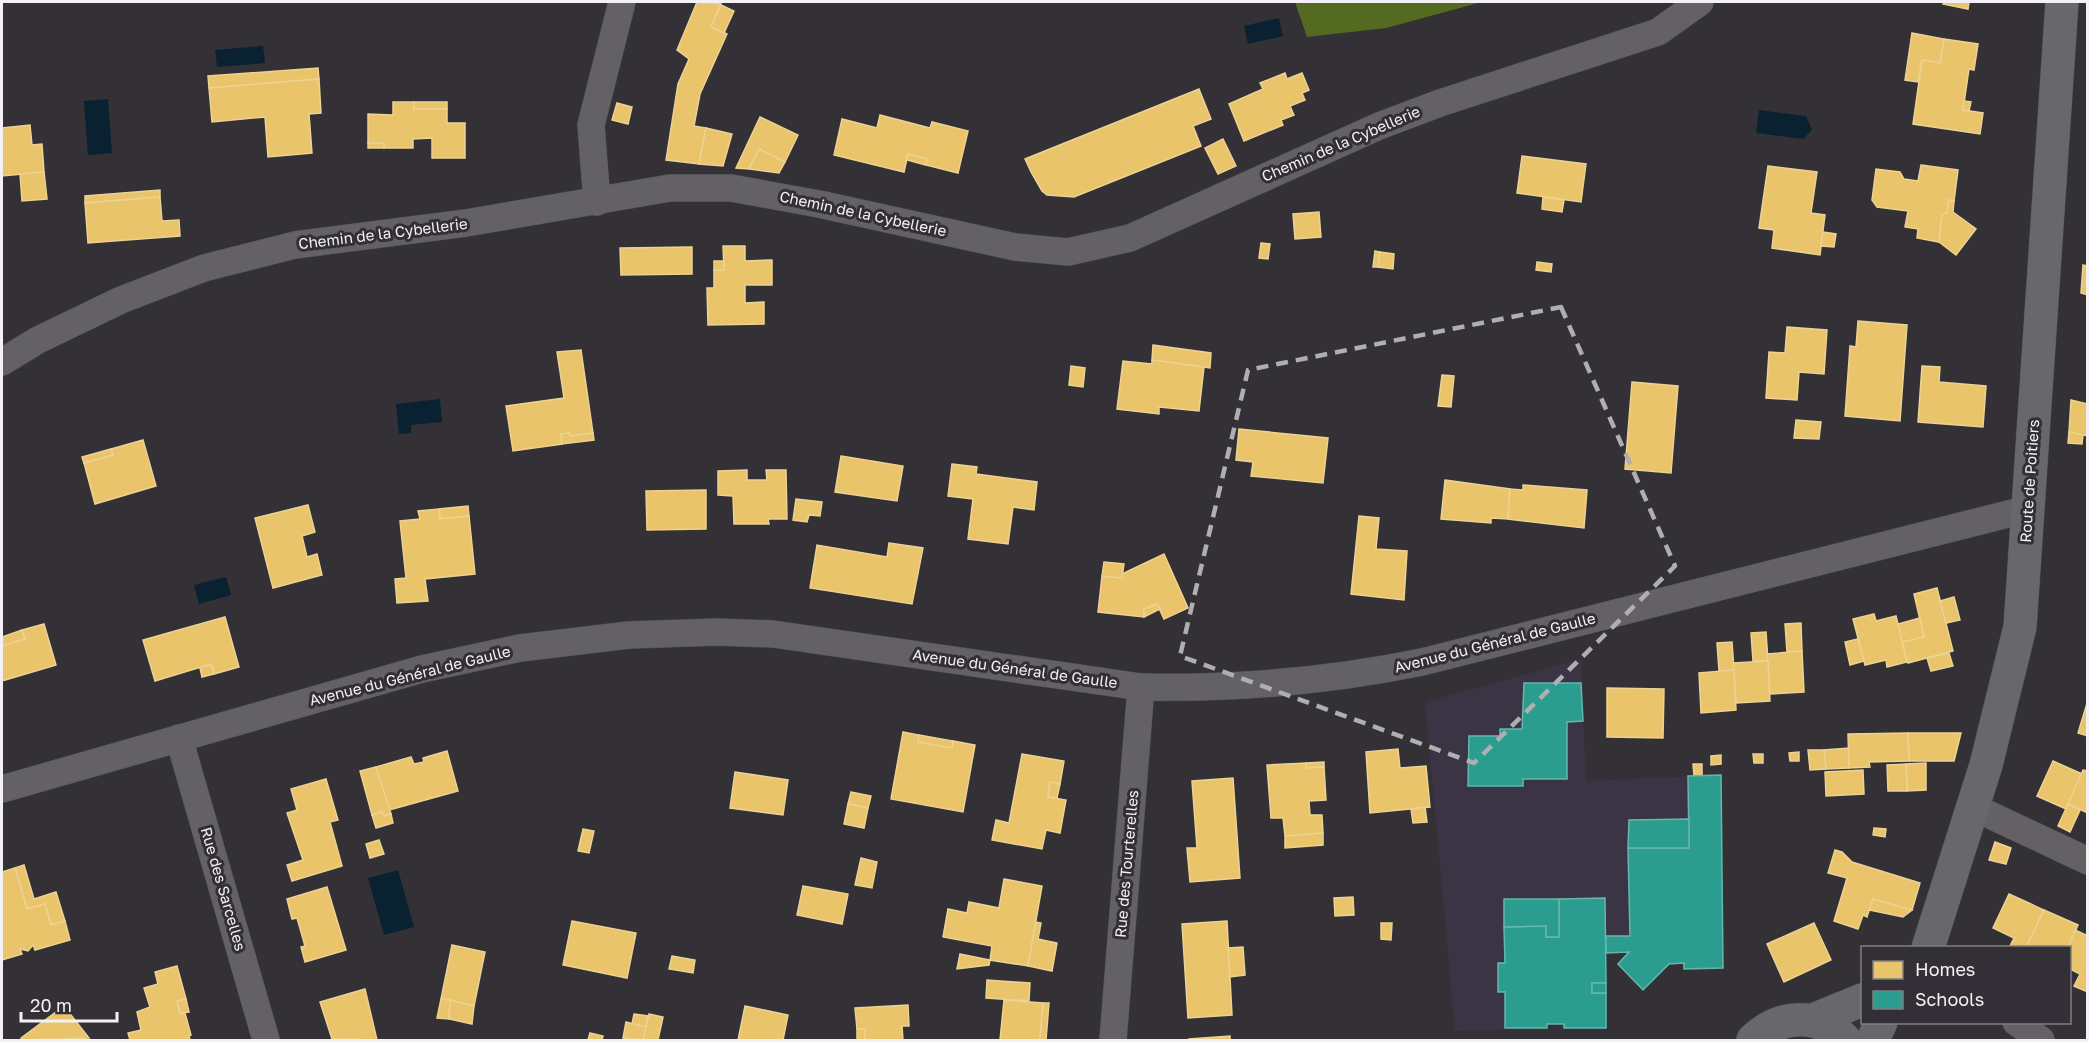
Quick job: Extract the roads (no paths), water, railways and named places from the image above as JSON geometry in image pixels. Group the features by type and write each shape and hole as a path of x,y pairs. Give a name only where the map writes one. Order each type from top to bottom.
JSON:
{"street":[{"path":"597,202 591,125 622,2"},
{"name":"Chemin de la Cybellerie","path":"2,362 38,340 121,300 204,268 295,245 466,223 670,188 731,188 1015,247 1068,252 1130,238 1378,126 1440,102 1658,32 1700,2"},
{"name":"Route de Poitiers","path":"1929,946 1974,807 2020,627 2062,2"},
{"name":"Avenue du Général de Gaulle","path":"2,789 422,669 520,648 629,635 717,632 773,634 1141,687 1201,688 1276,684 1354,676 1422,662 2028,509"},
{"name":"Rue des Tourterelles","path":"1113,1041 1141,687"},
{"name":"Rue des Sarcelles","path":"179,738 267,1041"},
{"path":"1974,807 2088,861"},
{"path":"1753,1039 1767,1028 1788,1020 1813,1020 1861,1001"},
{"path":"1813,1020 1836,1030 1845,1041"},
{"path":"1873,1041 1881,1024"},
{"path":"2017,1024 2042,1041"}],"water":[{"path":"1279,18 1283,36 1248,44 1244,26"},
{"path":"263,46 265,63 217,67 215,50"},
{"path":"108,99 112,153 88,155 84,101"},
{"path":"1759,110 1806,116 1812,130 1803,139 1756,133"},
{"path":"440,399 442,422 411,425 411,433 399,434 396,404"},
{"path":"226,577 231,595 199,604 194,585"},
{"path":"398,870 414,927 384,935 368,878"}]}
